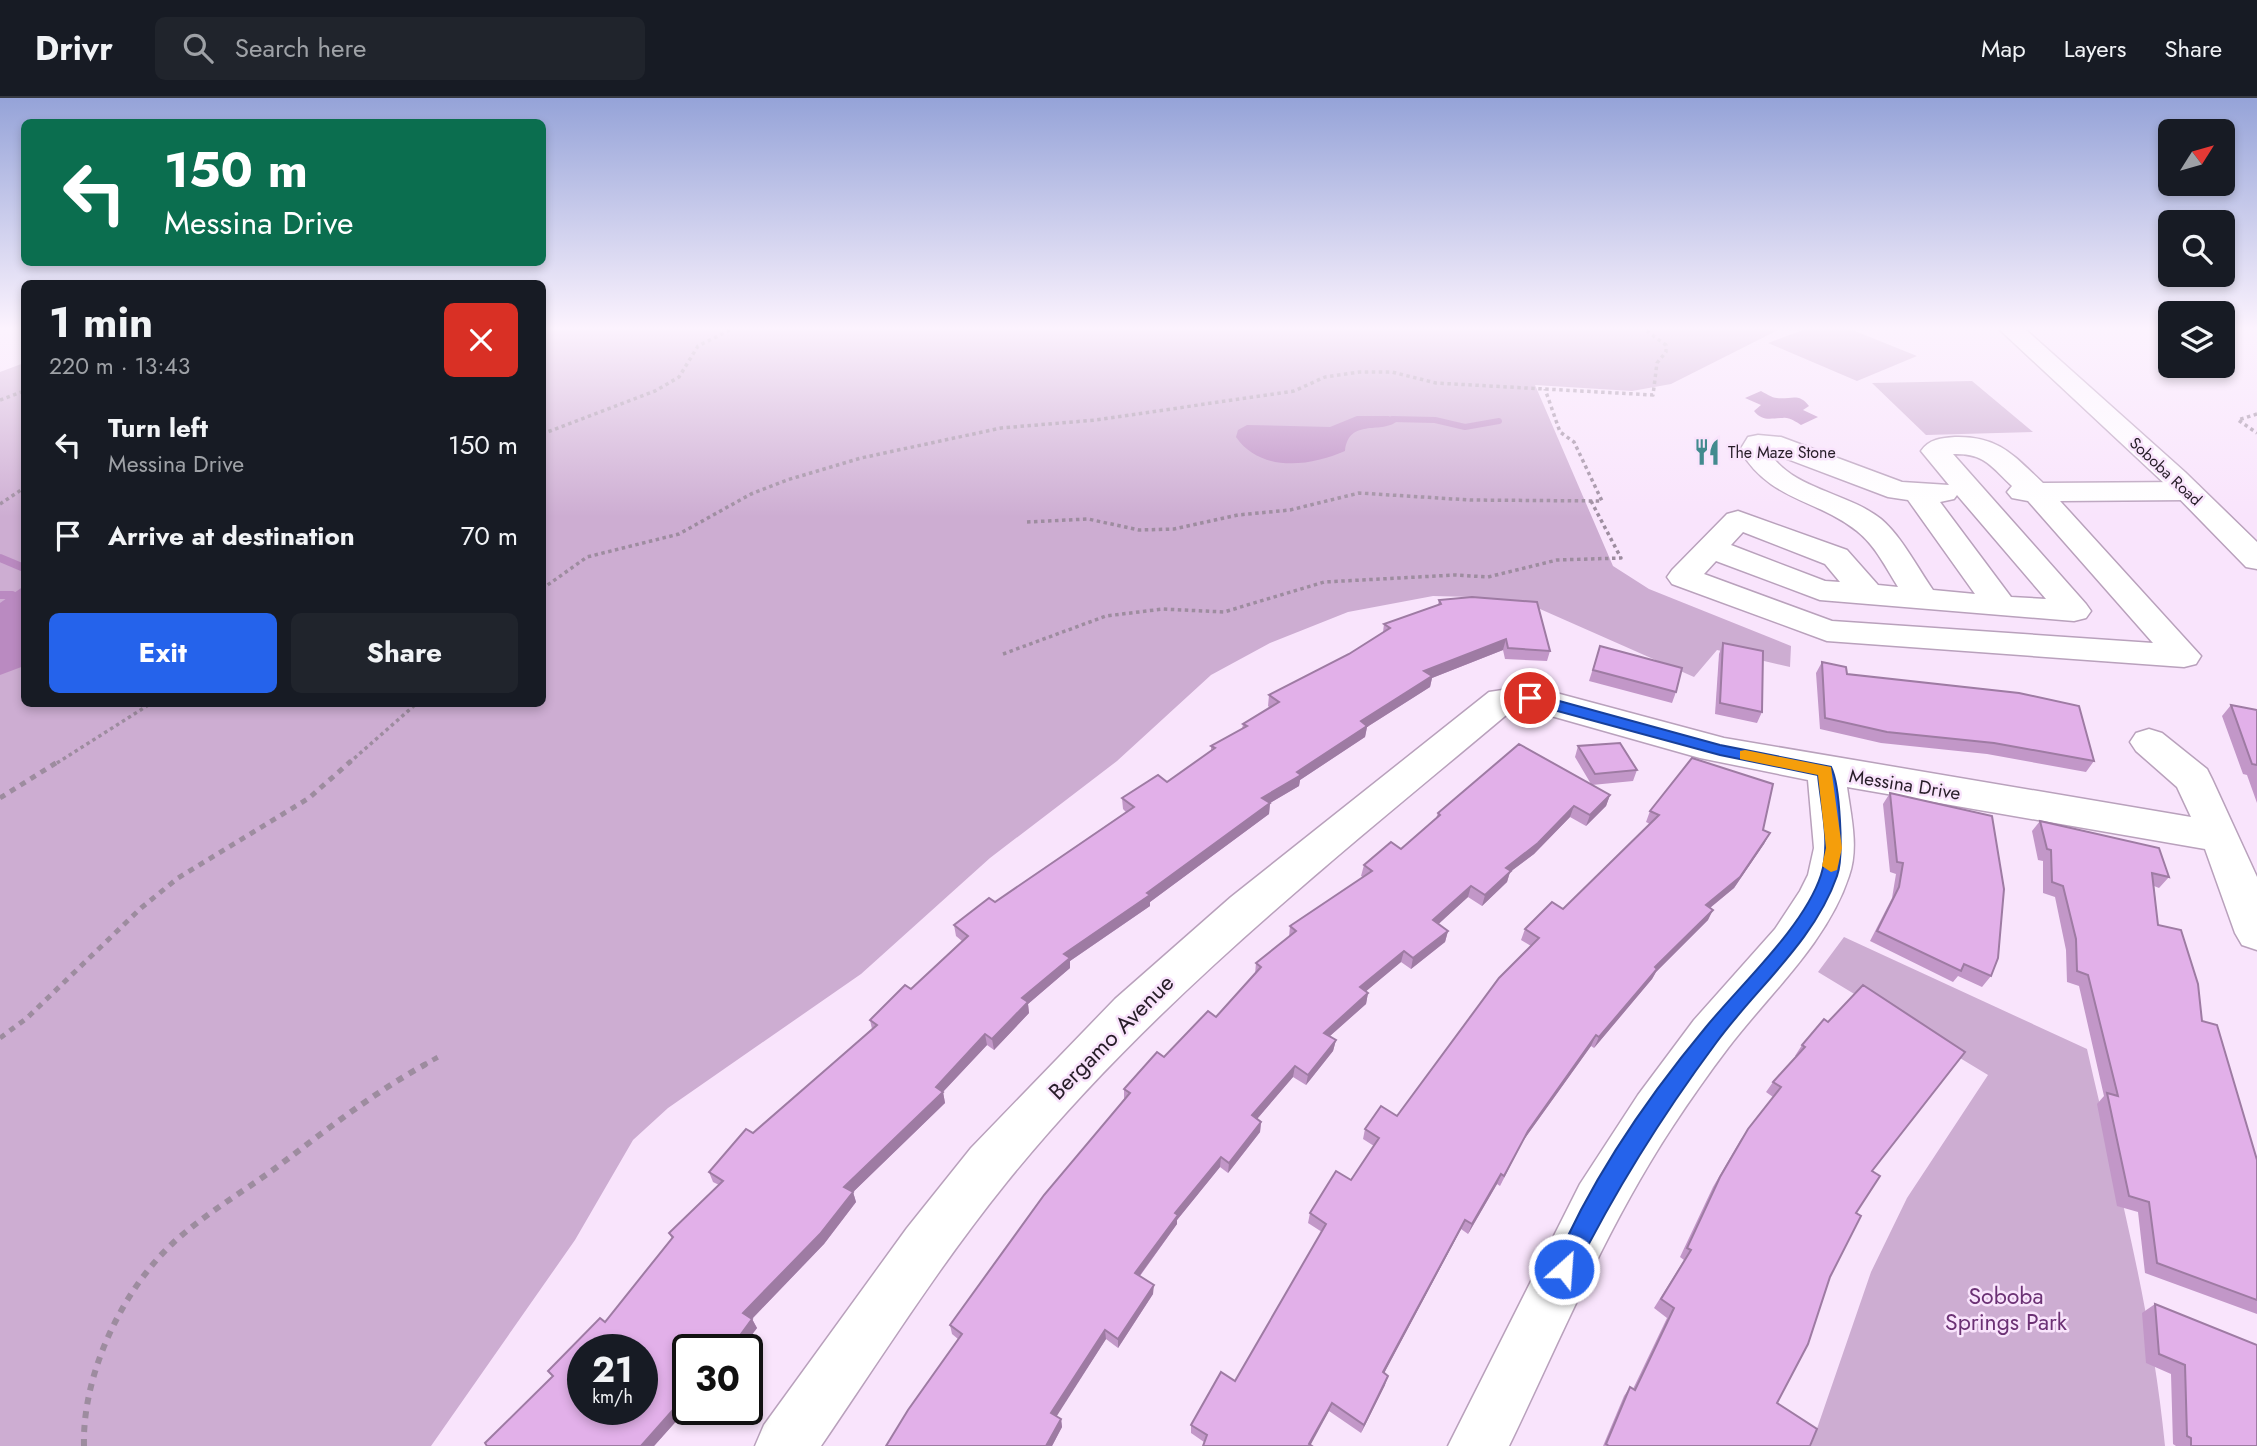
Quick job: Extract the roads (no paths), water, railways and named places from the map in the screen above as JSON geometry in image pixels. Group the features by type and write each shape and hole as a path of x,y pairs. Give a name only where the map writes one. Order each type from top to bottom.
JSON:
{"street":[{"name":"Soboba Road","path":"2080,392 2188,491 2257,560"},
{"path":"1922,599 1870,526 1765,470 1758,460 1755,446 1770,443 1786,447 1898,491 2188,491"},
{"path":"2074,611 1974,492 1935,451 1944,446 1978,445 1995,454 2036,492 2146,613 2184,656 1827,631 1683,577 1738,520 1836,557 1868,593 2001,606 2074,611 2146,613"},
{"path":"1918,493 2001,606"},
{"name":"Messina Drive","path":"1510,698 1546,702 1720,750 1825,771 2057,806 2221,837"},
{"name":"Bergamo Avenue","path":"785,1446 926,1246 989,1165 1131,1013 1246,909 1486,711 1510,698"},
{"path":"2150,742 2193,779 2221,837 2257,933"},
{"path":"1478,1446 1599,1201 1663,1100 1711,1034 1791,941 1818,899 1829,875 1834,848 1825,771"}],"waterway":[{"path":"1392,419 1435,420 1465,427 1499,421"},
{"path":"0,558 21,567"},
{"path":"0,595 12,595"}],"place":[{"name":"The Maze Stone","path":"1707,452"}],"park label":[{"name":"Soboba Springs Park","path":"2006,1309"}]}
